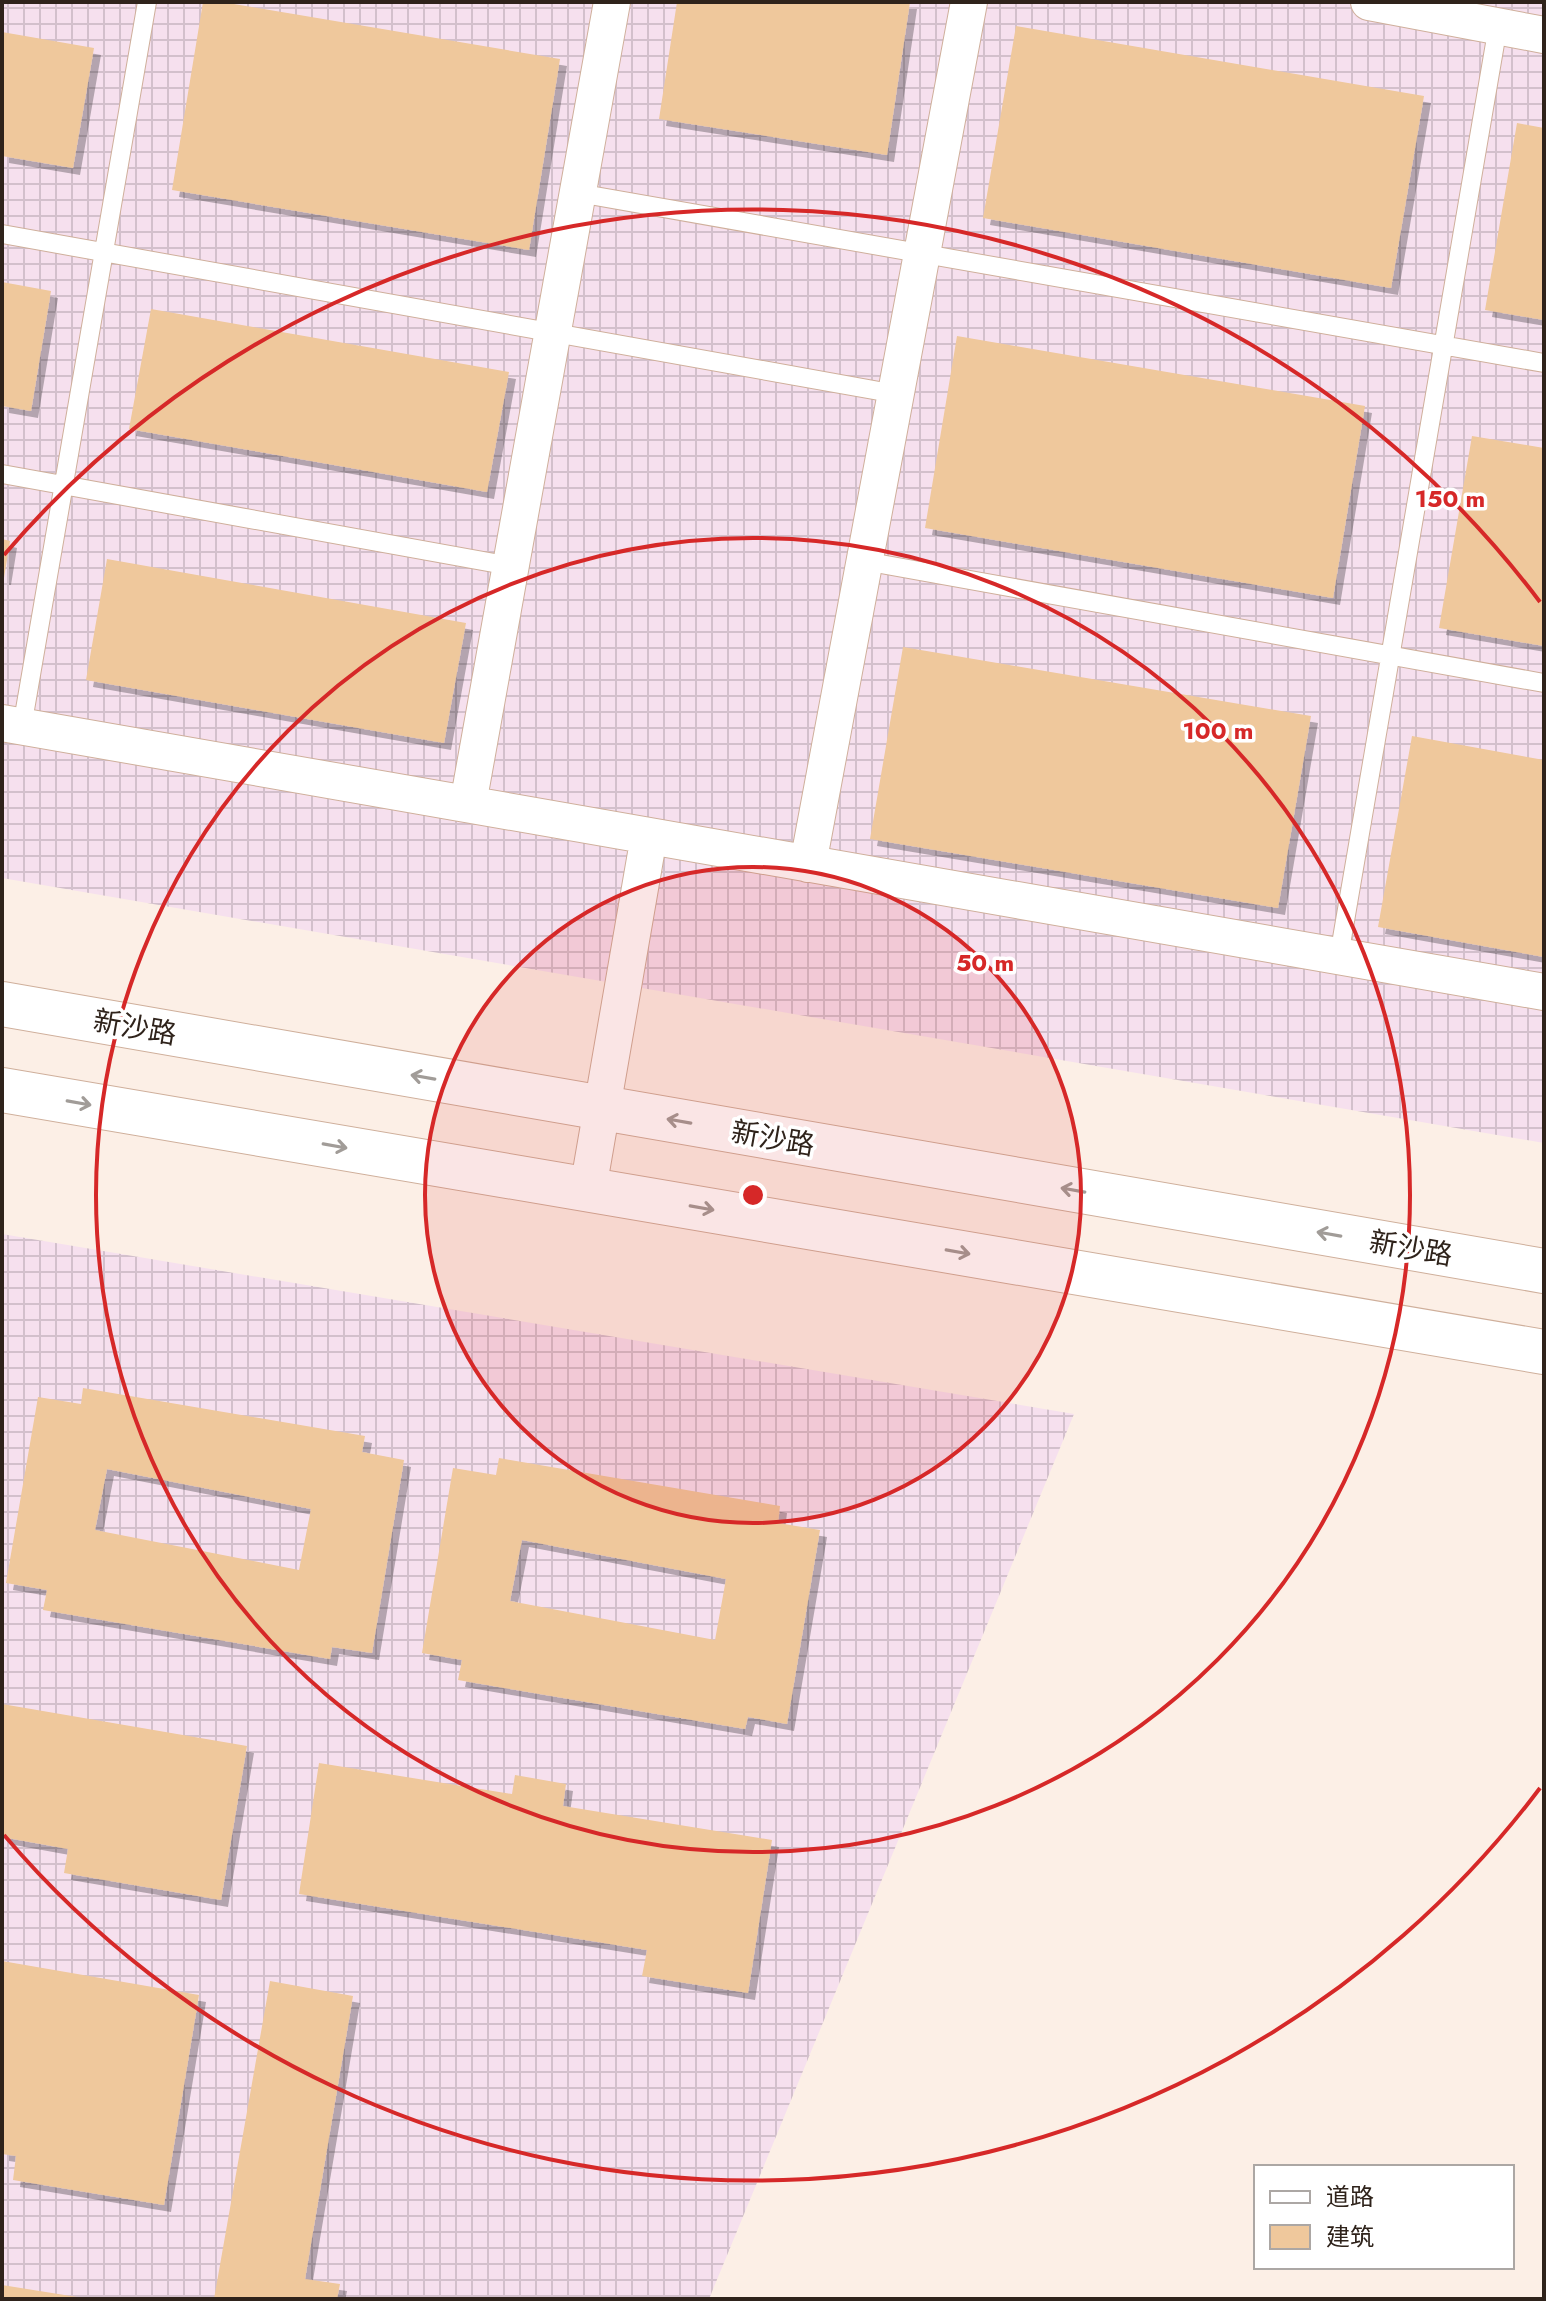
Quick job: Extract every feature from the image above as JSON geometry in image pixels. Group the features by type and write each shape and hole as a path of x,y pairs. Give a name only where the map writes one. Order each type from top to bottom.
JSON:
{"main road":[{"name":"新沙路","path":"2,1004 1544,1271"},
{"path":"2,1090 1535,1353"}],"street":[{"path":"468,804 612,2"},
{"path":"808,864 969,2"},
{"path":"1369,2 1544,35"},
{"path":"12,725 1544,992"},
{"path":"588,1189 649,836"}],"lane":[{"path":"12,725 64,485 147,2"},
{"path":"1339,956 1498,26"},
{"path":"578,193 1544,363"},
{"path":"2,234 896,394"},
{"path":"2,474 510,566"},
{"path":"864,561 1544,683"}],"shaded area":[{"path":"2,2 1544,2 1544,1143 2,878"},
{"path":"2,1234 1074,1414 709,2299 2,2299"}],"building":[{"path":"203,2 222,2 560,59 529,250 172,190"},
{"path":"677,2 910,2 887,155 659,119"},
{"path":"1016,26 1424,96 1391,288 983,218"},
{"path":"2,32 94,48 73,168 2,156"},
{"path":"1517,123 1544,128 1544,320 1485,310"},
{"path":"2,282 51,291 31,411 2,406"},
{"path":"151,309 509,372 487,492 129,429"},
{"path":"957,336 1365,406 1333,598 925,528"},
{"path":"1472,436 1544,448 1544,646 1439,628"},
{"path":"2,539 10,541 4,578 2,578"},
{"path":"107,559 466,623 444,743 86,680"},
{"path":"903,647 1311,716 1278,908 870,839"},
{"path":"1412,736 1544,760 1544,957 1378,927"},
{"path":"83,1388 365,1436 362,1452 404,1460 372,1653 332,1647 330,1659 43,1610 47,1590 6,1583 38,1397 81,1404","holes":["107,1469 311,1509 299,1570 95,1530"]},
{"path":"499,1458 780,1506 778,1523 820,1530 787,1724 748,1717 745,1729 458,1680 462,1660 422,1653 453,1468 496,1475","holes":["522,1540 726,1579 715,1640 510,1601"]},
{"path":"2,1704 247,1746 221,1900 64,1873 68,1849 2,1837"},
{"path":"319,1763 512,1794 515,1775 566,1784 563,1806 772,1840 748,1993 642,1976 647,1950 299,1894"},
{"path":"2,1961 199,1995 164,2205 13,2180 16,2156 2,2154"},
{"path":"270,1981 353,1996 305,2279 340,2284 337,2299 214,2299"},
{"path":"2,2285 77,2297 77,2299 2,2299"}]}
